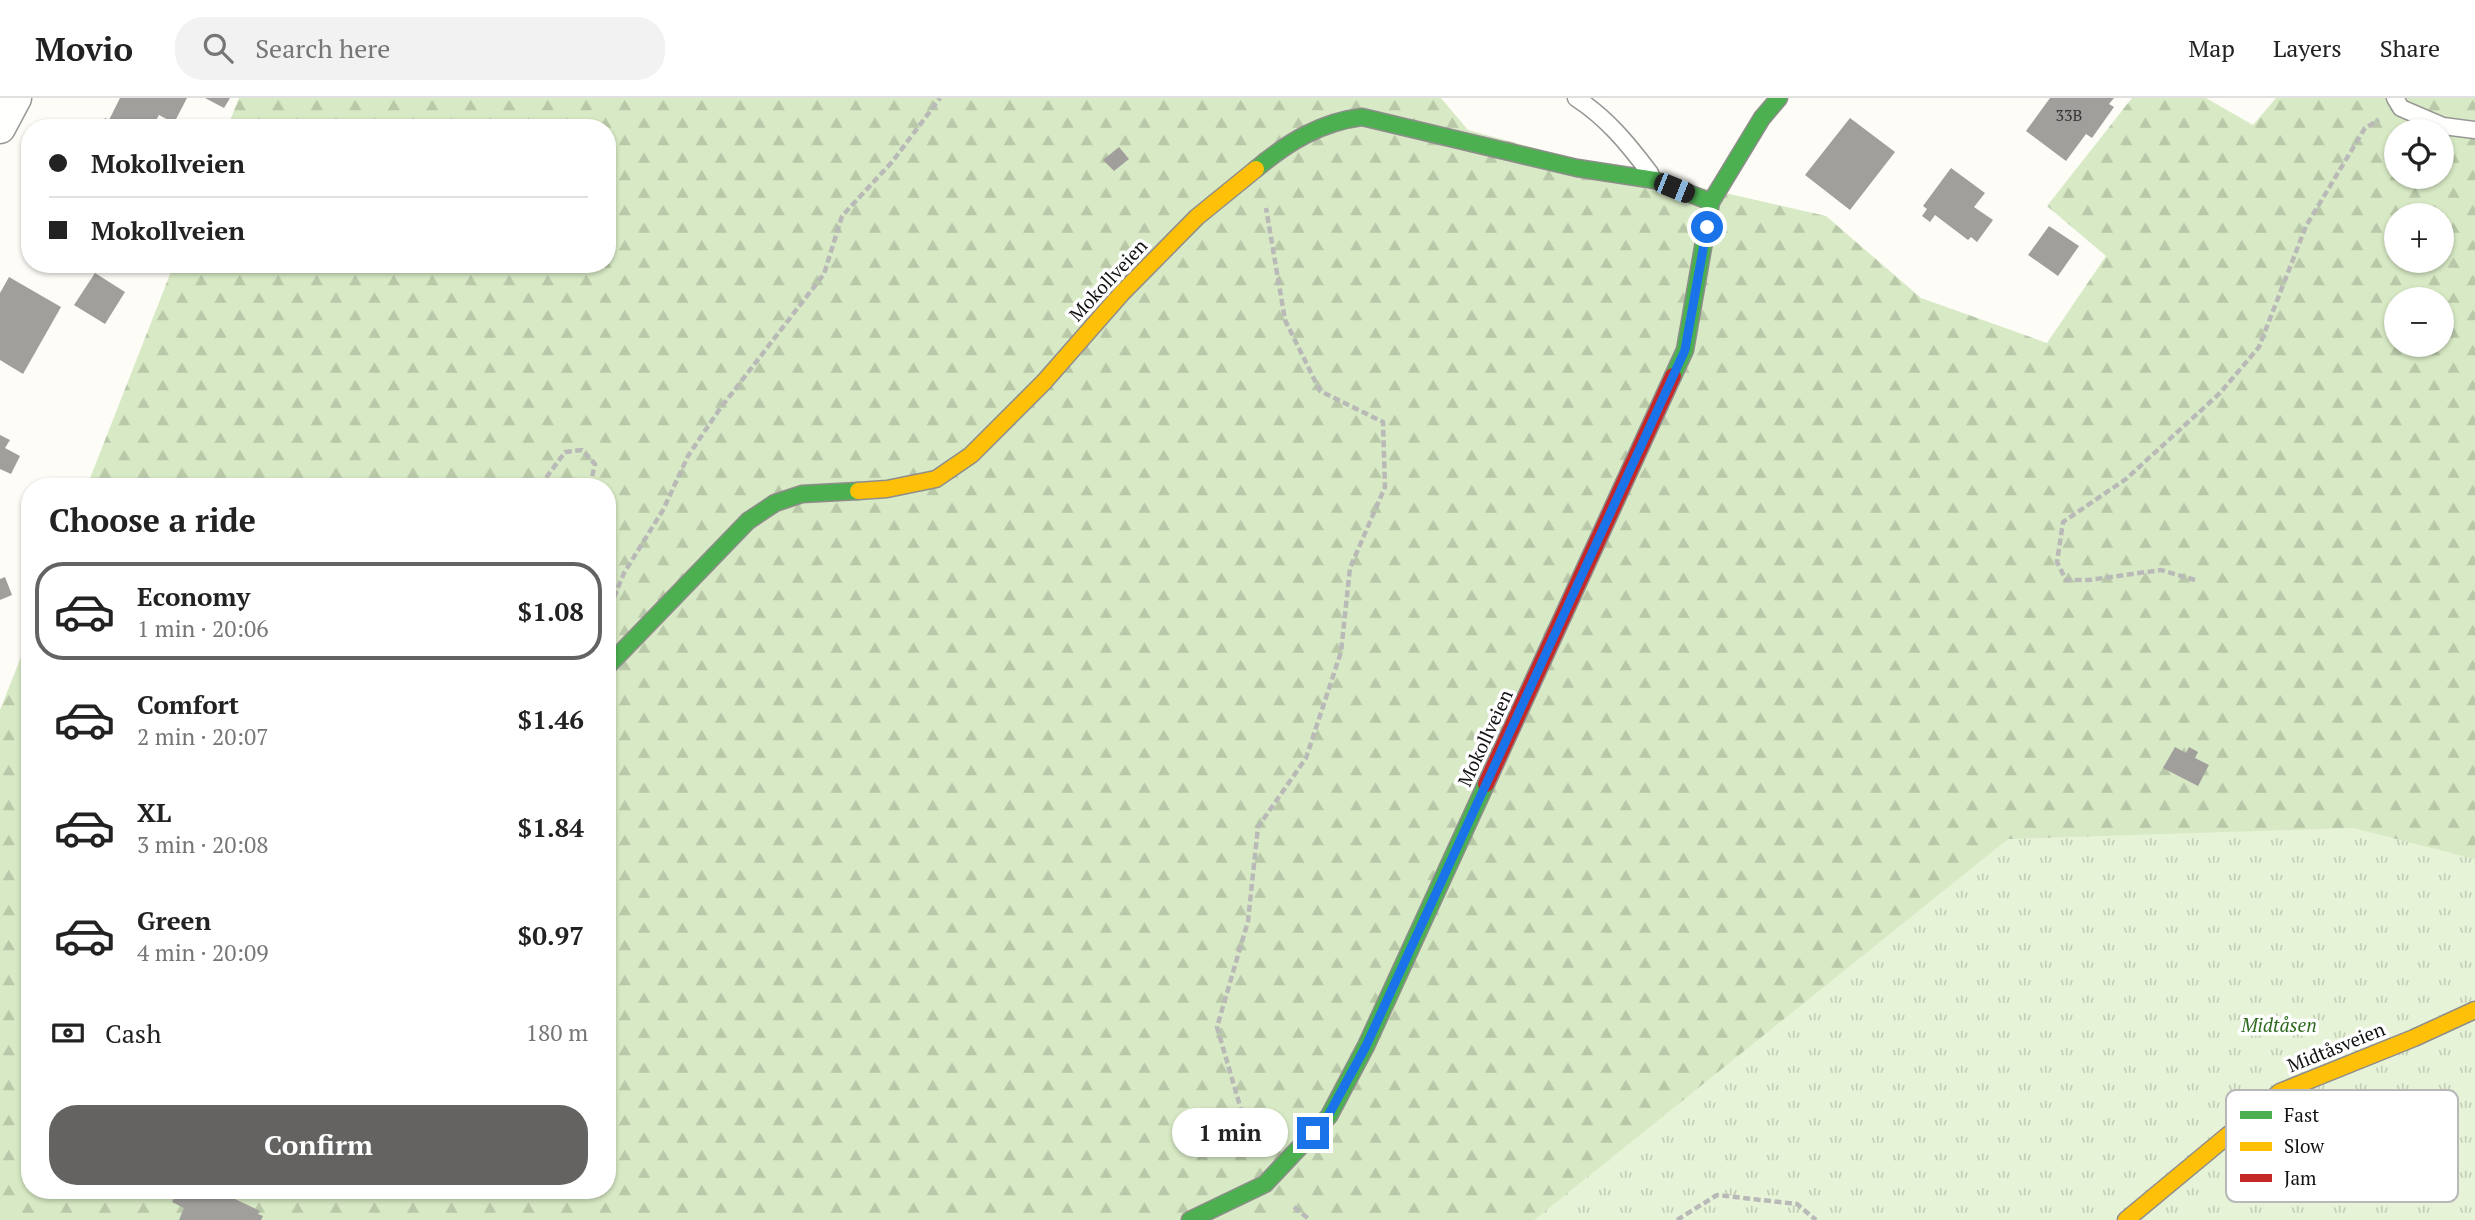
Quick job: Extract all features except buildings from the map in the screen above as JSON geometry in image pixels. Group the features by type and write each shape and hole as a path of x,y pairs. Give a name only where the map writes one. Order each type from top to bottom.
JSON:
{"street":[{"path":"0,128 16,98"},
{"name":"Mokollveien","path":"1190,1220 1265,1184 1328,1116 1366,1046 1685,350 1711,202 1762,118 1779,98"},
{"name":"Mokollveien","path":"616,658 748,521 775,503 802,494 887,489 936,479 971,455 1044,382 1122,293 1197,218 1260,165 1316,128 1337,120 1362,117 1566,166 1655,180 1711,202"},
{"name":"Midtåsveien","path":"2285,1090 2414,1038 2475,1010"},
{"name":"Midtåsveien","path":"2126,1220 2226,1137"}],"lane":[{"path":"1576,98 1592,108 1622,137 1655,180"},
{"path":"2398,103 2443,126 2475,130"}],"path":[{"path":"616,593 624,573 663,510 688,456 719,410 824,274 842,216 892,162 940,98"},
{"path":"2195,580 2161,570 2089,580 2066,580 2057,562 2063,522 2126,479 2220,393 2259,347 2306,226 2365,128 2398,103"},
{"path":"1260,165 1285,320 1320,391 1383,422 1385,487 1350,568 1341,652 1306,758 1258,827 1248,920 1217,1027 1241,1118 1265,1184 1310,1220"},
{"path":"546,478 565,452 582,450 595,464 592,478"},
{"path":"1677,1220 1717,1195 1797,1204 1815,1220"}],"green space":[{"path":"239,98 1441,98 1468,130 1568,157 1826,216 1921,298 2047,343 2106,256 2047,206 2132,98 2206,98 2253,125 2276,98 2475,98 2475,1220 0,1220 0,710 21,657 21,1199 616,1199 616,478 90,478 170,273 616,273 616,119 231,119"},
{"name":"Midtåsen","path":"2353,828 2475,859 2475,1220 1534,1220 2008,839"}],"traffic: fast":[{"path":"1673,376 1685,350 1711,202 1762,118 1779,98"},
{"path":"1256,169 1280,150 1306,135 1333,123 1362,117 1577,168 1655,180 1711,202"},
{"path":"616,658 748,521 775,503 802,494 858,491"},
{"path":"1190,1220 1265,1184 1329,1116 1366,1046 1486,784"}],"traffic: slow":[{"path":"858,491 887,489 936,479 971,455 1044,382 1122,293 1197,217 1256,169"},
{"path":"2285,1090 2414,1038 2475,1010"},
{"path":"2126,1220 2226,1137"}],"traffic: jam":[{"path":"1486,784 1673,376"}],"route":[{"path":"1313,1133 1328,1116 1366,1046 1685,350 1707,227"}]}
